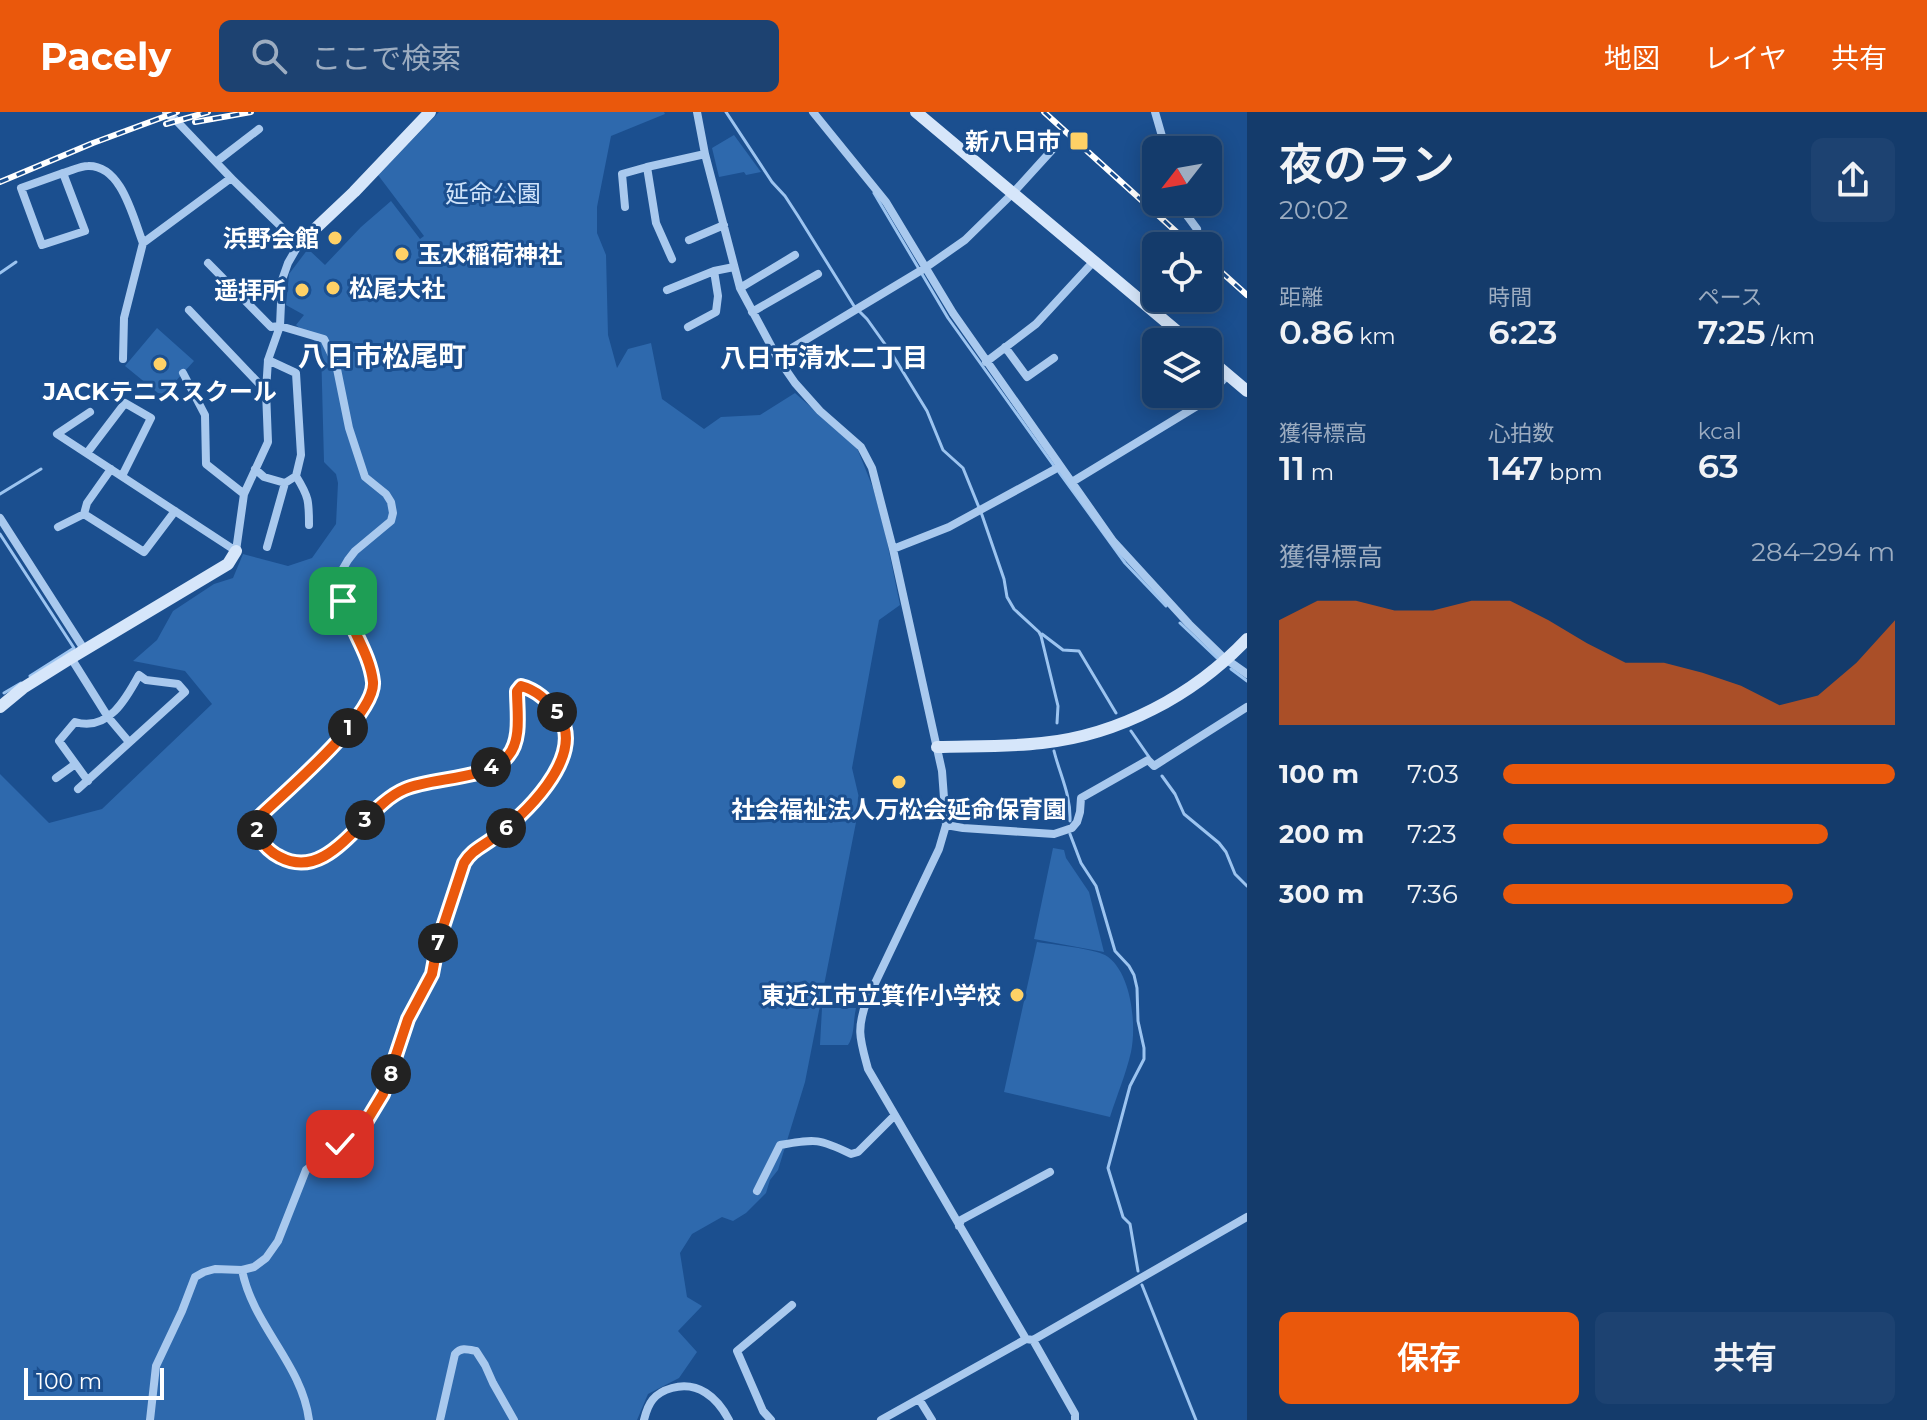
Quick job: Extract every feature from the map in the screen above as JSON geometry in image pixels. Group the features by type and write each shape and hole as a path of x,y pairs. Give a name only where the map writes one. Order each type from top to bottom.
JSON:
{"street":[{"path":"0,707 23,688 84,649 228,564 236,551 244,494 268,442 268,360 280,326 282,280 288,263 299,244 354,192 430,112"},
{"path":"697,112 740,288 777,357 795,383 820,411 861,447 872,468 942,771 946,825 939,849 860,1018 858,1034 868,1069 959,1226 1075,1414 1075,1420"},
{"path":"813,112 886,202 986,362 1113,541 1189,624 1247,674"},
{"path":"916,112 1173,328"},
{"path":"1155,112 1162,136"},
{"path":"169,113 299,244"},
{"path":"216,162 259,129"},
{"path":"777,357 925,268 965,240 1052,150"},
{"path":"625,207 622,174 705,154"},
{"path":"63,173 85,231 42,245 21,188 63,173 88,166 116,180 143,243 124,318 123,359"},
{"path":"647,167 656,223 672,259"},
{"path":"143,243 231,178"},
{"path":"877,207 886,202"},
{"path":"1187,216 1197,229"},
{"path":"689,240 724,225"},
{"path":"740,288 795,255"},
{"path":"986,362 1036,324 1094,261"},
{"path":"150,1420 156,1366 195,1277 215,1269 254,1267 266,1258 278,1241 306,1170 356,1132 374,1111 383,1094 408,1019 432,974 438,942 464,863 469,854 515,820 540,795 560,765 567,739 563,723 554,708 521,686 517,691 516,742 504,760 484,771 409,787 396,793 337,847 310,863 296,864 280,857 259,838 255,825 260,816 346,731 371,695 373,685 370,671 346,613 341,572 355,551 391,521 393,513 386,494 365,477 349,428 336,364 324,339 280,326 271,327 208,263"},
{"path":"667,290 714,271 734,267"},
{"path":"688,327 716,312 718,296 714,271"},
{"path":"752,312 818,274"},
{"path":"189,310 266,391"},
{"path":"1005,347 1027,377 1054,358"},
{"path":"267,547 285,483 296,476 301,455 296,373 268,360"},
{"path":"1222,370 1247,391"},
{"path":"183,373 205,415 206,464 244,494"},
{"path":"1072,482 1197,406 1228,375"},
{"path":"87,453 125,403 151,418 122,476"},
{"path":"90,412 57,434 236,551"},
{"path":"893,549 949,527 1059,467"},
{"path":"58,527 84,514 87,503 111,469"},
{"path":"255,469 264,477 285,483"},
{"path":"296,476 307,494 309,525"},
{"path":"84,514 144,552 175,511"},
{"path":"0,518 84,649"},
{"path":"937,747 1042,743 1108,729 1177,696 1227,659 1247,639"},
{"path":"71,658 108,717 129,742"},
{"path":"78,789 88,781 185,692 178,684 146,680 139,675 127,697 108,717 85,725 75,722 59,741 88,781"},
{"path":"946,825 1054,834 1072,828 1077,822 1081,798 1148,760 1154,766 1247,707"},
{"path":"56,778 74,765"},
{"path":"757,1191 780,1145 823,1141 851,1154 858,1152 895,1115"},
{"path":"959,1226 961,1220 1050,1172"},
{"path":"881,1420 1247,1217"},
{"path":"242,1270 252,1303 304,1392 309,1420"},
{"path":"771,1420 763,1411 737,1351 792,1305"},
{"path":"440,1420 455,1354 459,1349 466,1348 476,1351 514,1420"},
{"path":"644,1420 647,1405 656,1395 686,1386 708,1394 729,1420"},
{"path":"919,1399 932,1420"}],"green space":[{"name":"延命公園","path":"439,112 664,112 611,136 597,207 597,233 606,255 608,335 617,368 628,349 651,343 662,399 704,429 721,417 760,415 795,393 857,448 873,488 900,605 879,620 852,768 860,802 805,1082 778,1170 770,1180 766,1193 746,1213 733,1221 722,1217 692,1234 680,1253 687,1297 702,1306 678,1331 697,1352 679,1378 648,1394 637,1420 0,1420 0,774 49,823 102,809 212,704 185,671 133,661 157,640 173,611 214,584 233,578 243,554 288,566 312,558 336,524 338,483 336,474 324,462 321,347 296,325 304,315 286,305 289,274 308,249 325,265 391,201 420,239 424,236 378,175"},
{"path":"734,135 761,172 719,177 712,148"},
{"name":"JACKテニススクール","path":"157,328 194,361 164,394 158,393 125,366"},
{"path":"1053,848 1064,850 1089,892 1104,952 1034,939"},
{"path":"1037,942 1105,955 1121,973 1130,999 1133,1040 1110,1117 1004,1092"},
{"path":"822,1008 856,1008 848,1045 820,1045"}],"waterway":[{"path":"726,112 772,182 785,196 854,306 892,354 927,411 943,450 963,468 1004,579 1007,597 1014,609 1041,636 1058,706 1057,723"},
{"path":"874,193 948,318 1054,466"},
{"path":"0,273 16,262"},
{"path":"0,494 41,469"},
{"path":"1059,472 1125,563 1166,606"},
{"path":"0,534 74,648 30,676"},
{"path":"1180,623 1217,658"},
{"path":"1042,634 1063,650 1079,651 1116,713"},
{"path":"1231,669 1247,681"},
{"path":"4,693 21,683"},
{"path":"1131,731 1149,757"},
{"path":"1054,751 1067,794 1070,821"},
{"path":"1162,776 1184,814 1219,843 1235,874 1247,886"},
{"path":"1070,834 1081,863 1096,886 1115,951 1129,966 1137,988 1144,1059 1130,1086 1108,1168 1123,1217 1130,1224 1138,1271"},
{"path":"1142,1285 1196,1420"}],"railway":[{"path":"0,182 177,112"},
{"path":"166,124 208,112"},
{"path":"195,122 251,112"},
{"path":"1044,112 1177,232"},
{"path":"1222,273 1247,295"}],"place":[{"name":"新八日市","path":"1079,141"},
{"name":"浜野会館","path":"335,238"},
{"name":"玉水稲荷神社","path":"402,254"},
{"name":"松尾大社","path":"333,288"},
{"name":"遥拝所","path":"302,290"},
{"name":"JACKテニススクール","path":"160,364"},
{"name":"社会福祉法人万松会延命保育園","path":"899,782"},
{"name":"東近江市立箕作小学校","path":"1017,995"}],"district":[{"name":"八日市松尾町","path":"382,356"},
{"name":"八日市清水二丁目","path":"824,358"}],"route":[{"path":"340,1144 366,1122 383,1094 408,1019 432,974 438,942 469,854 515,820 540,795 560,765 567,739 563,723 554,708 521,686 517,691 516,742 504,760 484,771 409,787 396,793 337,847 310,863 296,864 280,857 259,838 255,825 260,816 346,731 371,695 373,685 370,671 343,601"}]}
